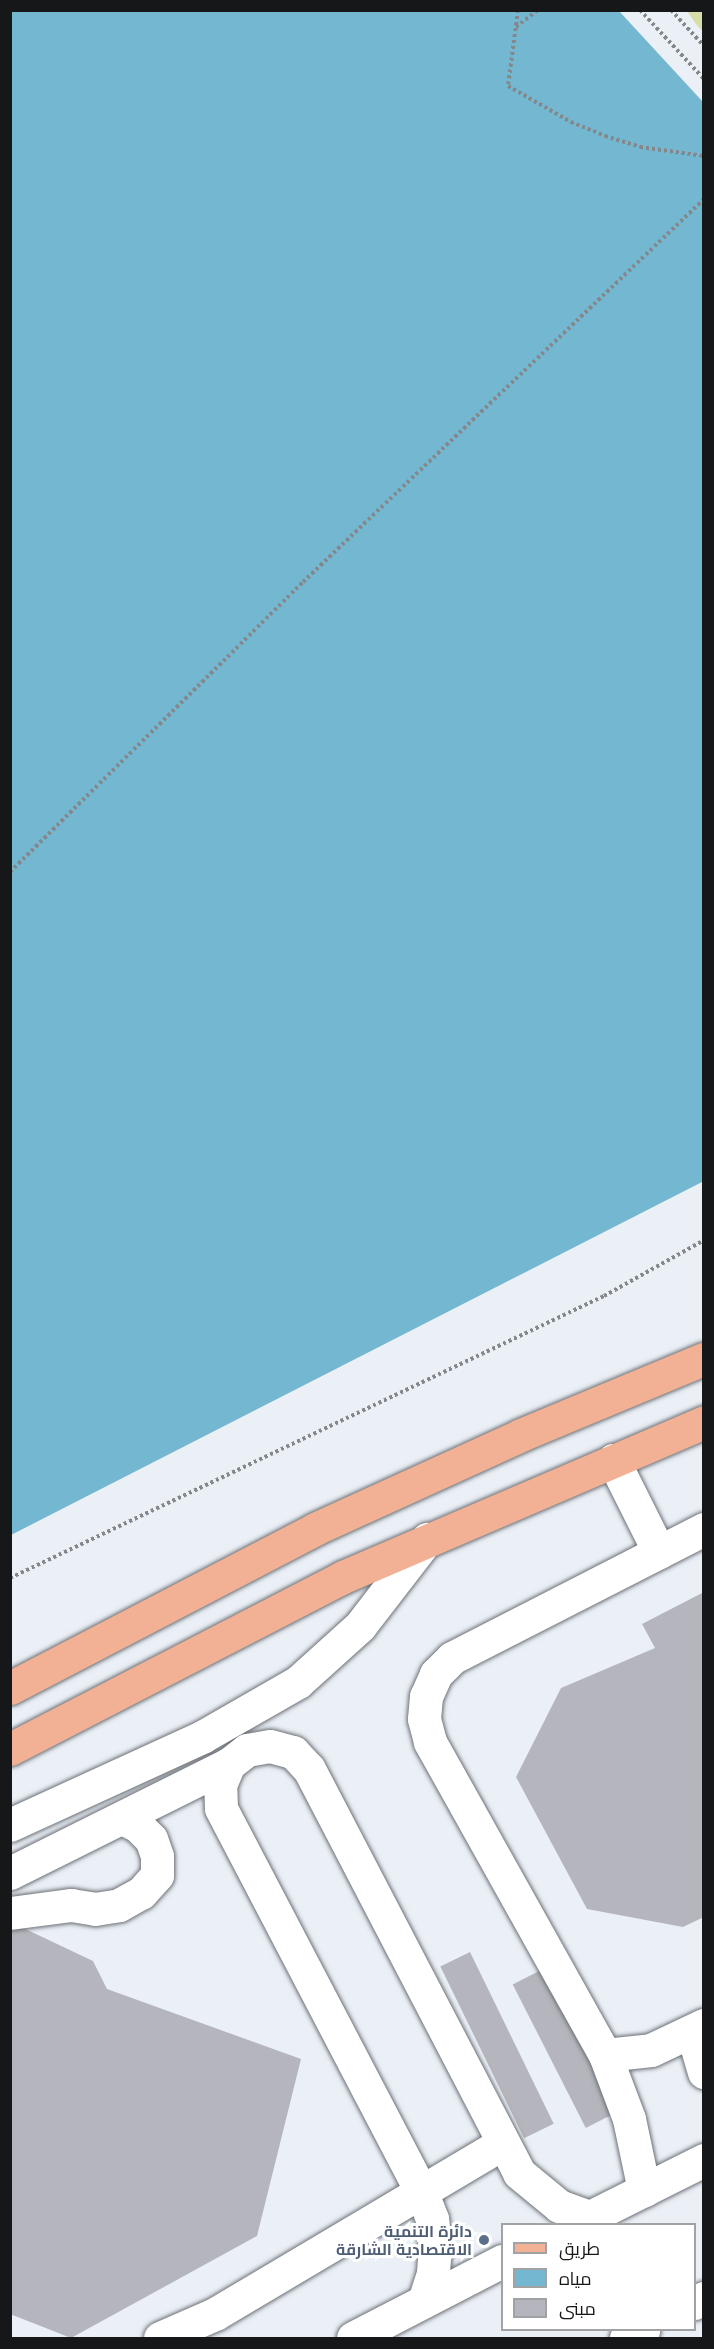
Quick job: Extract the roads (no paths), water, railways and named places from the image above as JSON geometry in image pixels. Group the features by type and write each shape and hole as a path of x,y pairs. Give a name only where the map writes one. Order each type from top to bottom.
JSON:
{"main road":[{"path":"10,1688 315,1529 521,1435 704,1359"},
{"path":"10,1749 343,1577 704,1422"}],"street":[{"path":"613,1460 659,1552"},
{"path":"644,2190 629,2119 605,2055 430,1742 424,1719 426,1696 436,1674 452,1658 704,1529"},
{"path":"10,1826 202,1737 298,1682 360,1626 427,1539"},
{"path":"10,1873 229,1764 247,1750 270,1746 292,1752 309,1768 519,2173 535,2190 583,2221 704,2160"},
{"path":"229,1764 220,1785 221,1808 422,2193 432,2219 435,2246 433,2272 424,2301"},
{"path":"10,1913 71,1905 95,1909 120,1905 141,1893 158,1875 158,1856 151,1839 138,1826 122,1818"},
{"path":"605,2055 651,2050 698,2028 704,2072"},
{"path":"160,2338 215,2314 503,2143"},
{"path":"353,2338 501,2262"},
{"path":"626,2338 641,2331"}],"water":[{"path":"11,10 619,11 703,102 704,1181 11,1535"}],"place":[{"name":"دائرة التنمية الاقتصادية الشارقة","path":"484,2240"}]}
